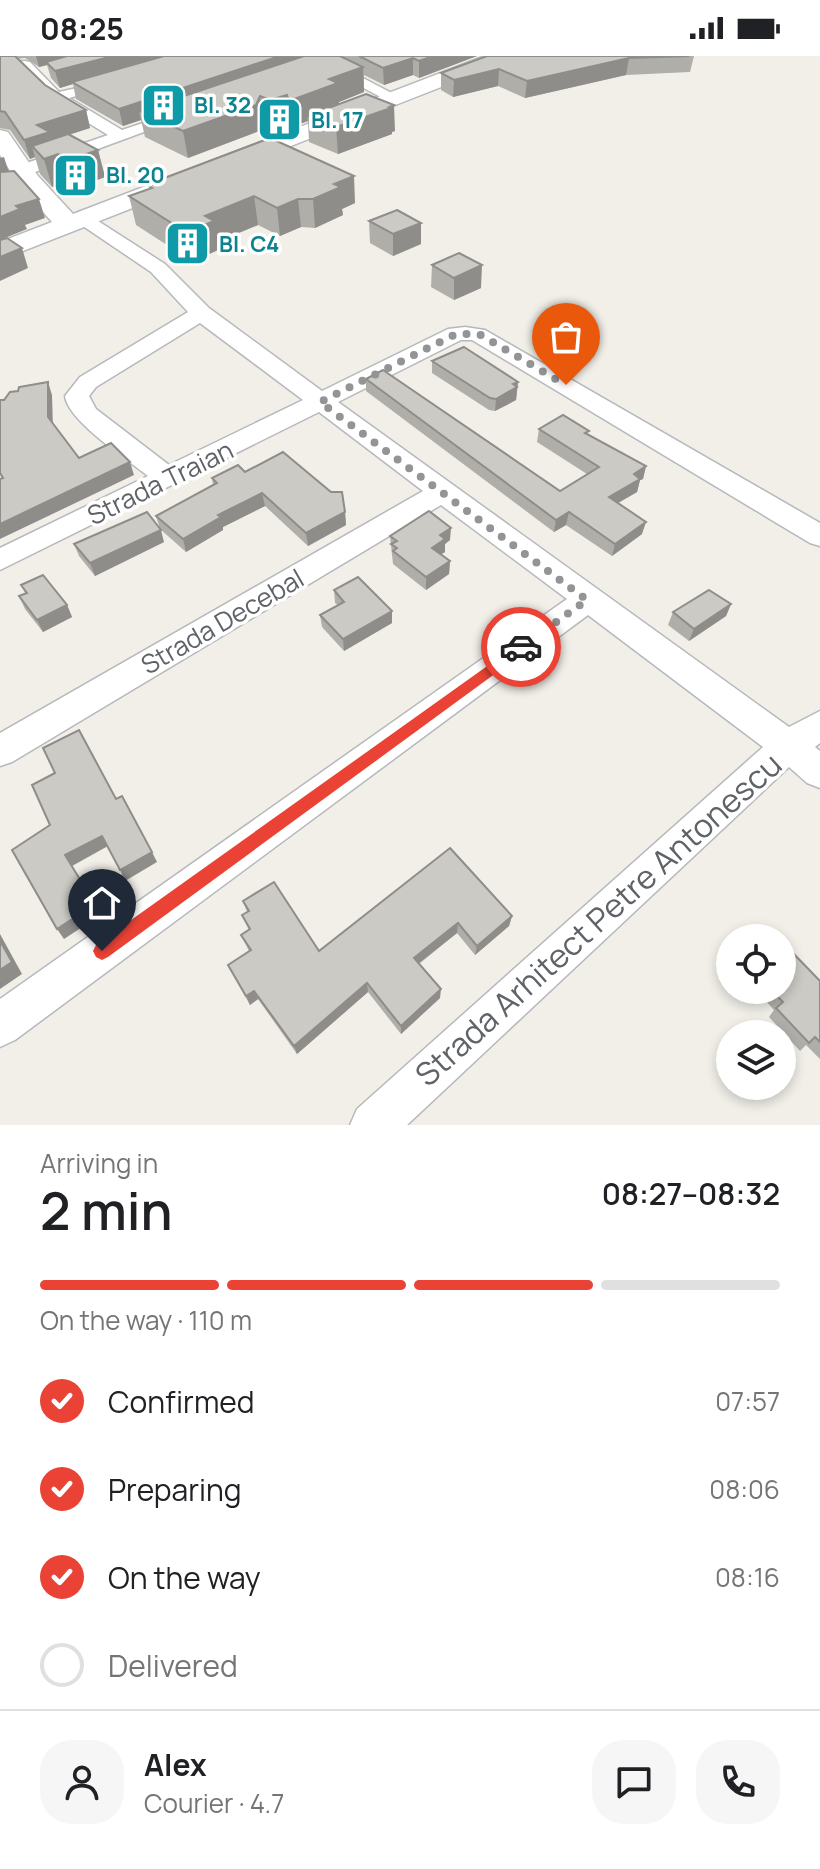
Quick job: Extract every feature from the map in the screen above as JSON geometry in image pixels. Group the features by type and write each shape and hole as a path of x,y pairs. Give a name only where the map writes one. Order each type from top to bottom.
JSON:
{"street":[{"path":"310,56 395,99"},
{"path":"0,252 503,56"},
{"path":"0,67 25,65 43,73 56,97 120,136"},
{"path":"297,75 327,65"},
{"path":"56,97 132,77"},
{"path":"21,178 120,136 194,110"},
{"path":"0,137 21,178 76,221 158,268 201,313 587,600 804,735 820,772"},
{"path":"168,478 87,414 78,403 77,396 88,382 201,313"},
{"name":"Strada Traian","path":"0,560 456,334 479,334 820,536"},
{"name":"Strada Decebal","path":"0,751 444,491"},
{"path":"0,1025 587,600"},
{"name":"Strada Arhitect Petre Antonescu","path":"373,1125 804,735"}],"building":[{"path":"0,56 15,56 45,85 86,110 37,125 50,132 24,140 5,112 0,111"},
{"path":"67,56 113,56 55,71 46,62"},
{"path":"164,56 280,56 119,109 72,82"},
{"path":"304,56 340,56 363,67 329,79 338,83 289,101 287,95 270,100 260,96 256,105 183,131 139,111"},
{"path":"359,56 433,56 419,61 413,58 383,68"},
{"path":"487,56 689,56 629,58 527,81 499,69 454,80 441,73"},
{"path":"366,94 394,105 336,127 307,116"},
{"path":"68,134 98,150 69,160 58,154 44,159 32,146"},
{"path":"270,138 354,176 334,184 341,187 313,199 298,199 277,208 254,196 205,216 214,221 190,231 178,227 129,196 152,188 149,186 154,182"},
{"path":"14,171 39,199 16,206 20,209 0,217 0,172"},
{"path":"397,210 421,223 393,234 369,221"},
{"path":"7,238 22,248 0,257 0,240"},
{"path":"459,253 482,265 454,278 432,265"},
{"path":"464,347 518,382 513,384 517,387 496,399 490,398 432,361"},
{"path":"383,370 560,491 599,467 539,429 563,415 589,431 585,433 646,466 634,474 640,479 609,497 646,522 615,544 569,512 556,520 366,379"},
{"path":"48,382 48,417 79,458 111,443 130,462 0,524 0,479 3,478 0,473 0,400 4,400 10,392 18,391 19,387"},
{"path":"283,452 331,492 342,492 345,512 306,533 262,493 218,515 221,517 183,539 156,516 217,483 212,478 238,465 245,472"},
{"path":"429,511 451,528 440,535 445,539 432,548 450,561 426,577 393,551 397,548 391,544 397,541 390,536"},
{"path":"147,512 161,530 90,563 74,544"},
{"path":"43,575 67,605 37,620 19,596 27,593 21,585"},
{"path":"358,577 392,611 343,639 320,615 344,602 334,590"},
{"path":"709,590 731,604 694,629 673,612"},
{"path":"79,730 116,799 122,796 152,852 120,870 102,836 65,855 95,904 57,929 12,850 50,825 32,785 55,773 43,748"},
{"path":"450,848 512,916 477,946 458,923 414,958 441,989 401,1026 367,983 294,1046 254,991 246,996 228,965 251,950 241,935 250,929 242,915 249,911 243,901 274,882 319,951"},
{"path":"0,941 12,962 0,970"},
{"path":"796,956 820,981 820,1042 815,1037 809,1043 796,1029 796,1020 787,1020 776,1008 781,1004 796,1004"}],"way so far":[{"path":"521,647 587,600 320,402 456,334 464,333 479,334 566,385"}],"place":[{"name":"Bl. 32","path":"163,105"},
{"name":"Bl. 17","path":"280,120"},
{"name":"Bl. 20","path":"75,175"},
{"name":"Bl. C4","path":"188,244"}],"route":[{"path":"102,951 521,647"}]}
